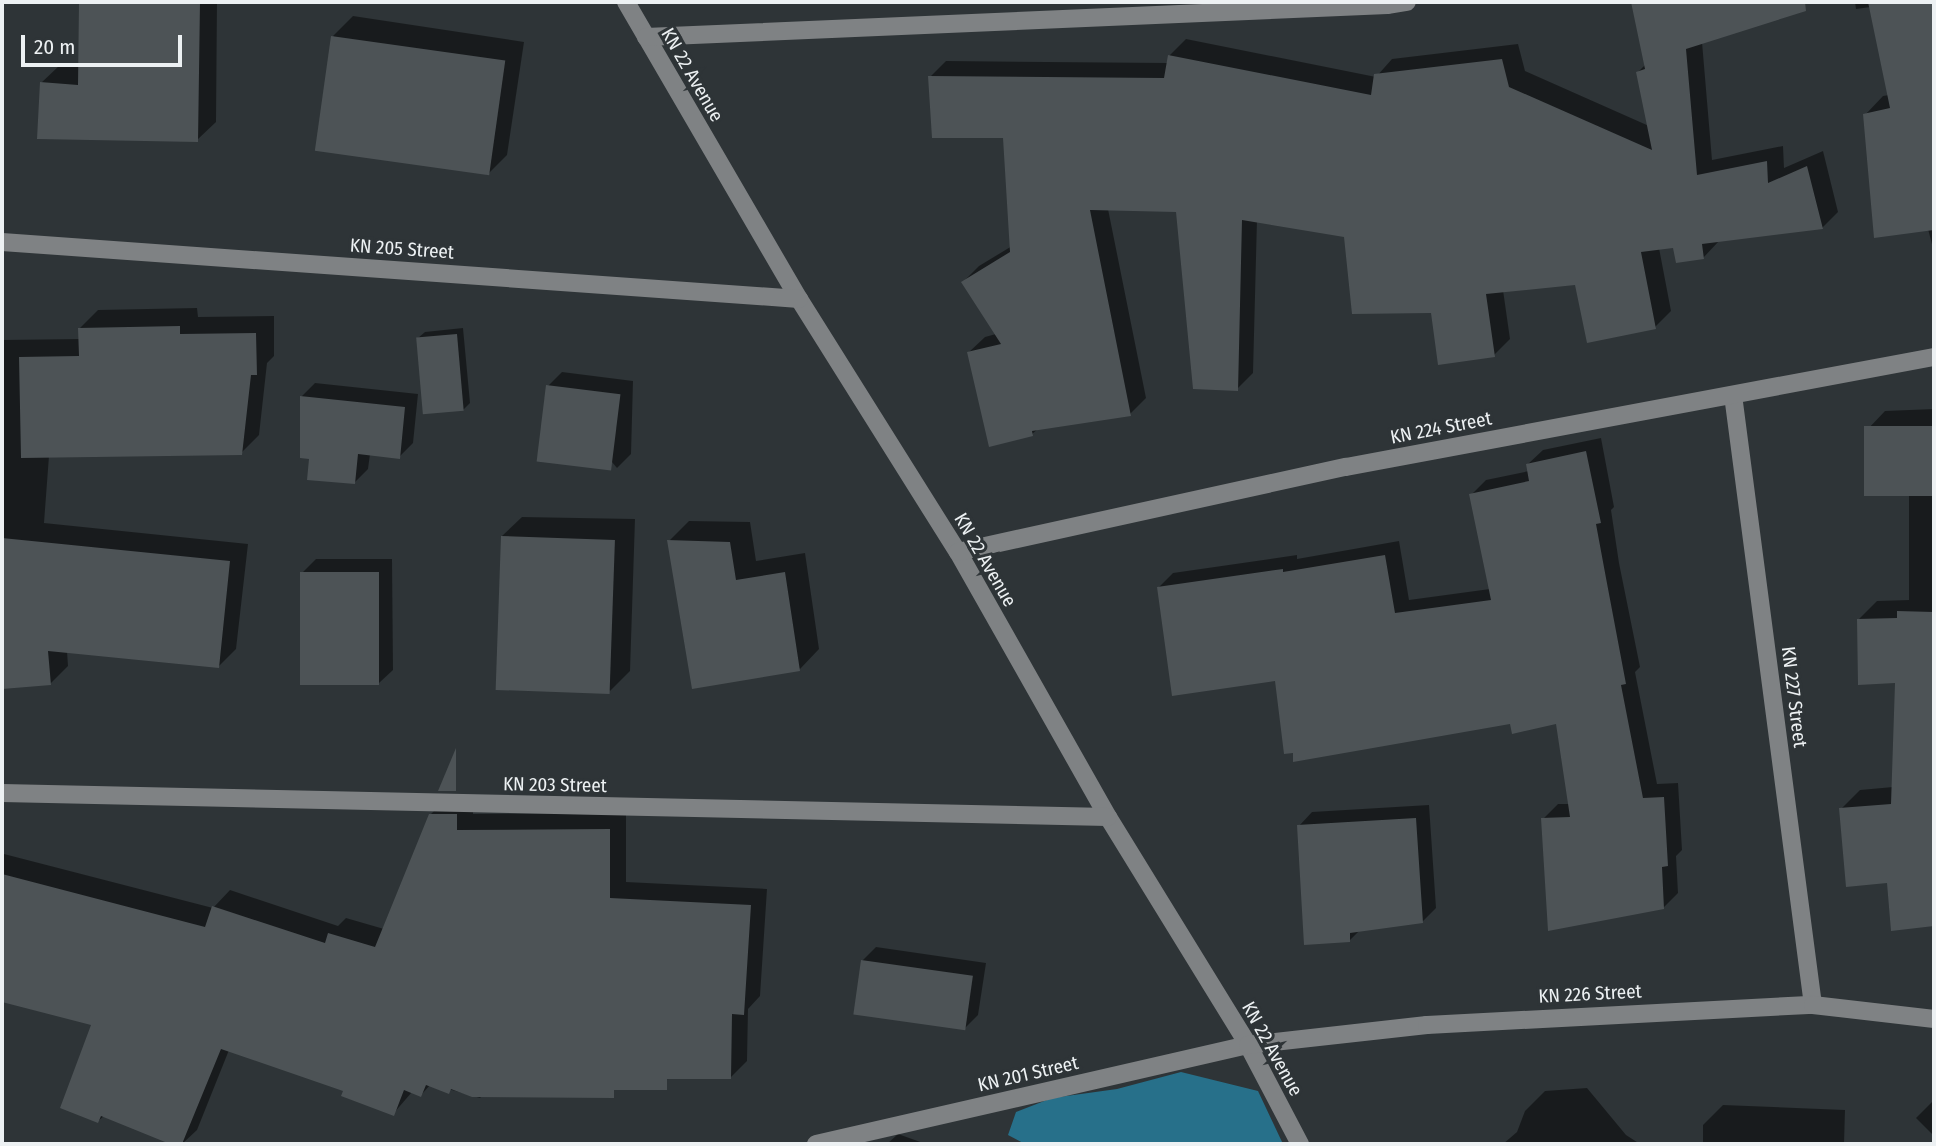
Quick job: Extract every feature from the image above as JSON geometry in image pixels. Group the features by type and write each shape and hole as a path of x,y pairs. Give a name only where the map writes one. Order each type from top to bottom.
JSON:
{"street":[{"name":"KN 22 Avenue","path":"625,2 799,299 958,552 1108,817 1248,1045 1300,1144"},
{"path":"646,37 1407,2"},
{"name":"KN 205 Street","path":"2,242 799,299"},
{"name":"KN 224 Street","path":"958,552 1346,467 1934,357"},
{"name":"KN 227 Street","path":"1733,395 1813,1005"},
{"name":"KN 203 Street","path":"2,793 1108,817"},
{"name":"KN 226 Street","path":"1248,1045 1427,1025 1813,1005 1934,1019"},
{"name":"KN 201 Street","path":"824,1143 1248,1045"}],"shaded area":[{"path":"1181,1072 1258,1091 1283,1144 1025,1144 1008,1135 1016,1112 1052,1098 1117,1089"}],"building":[{"path":"79,2 200,2 198,142 37,139 40,82 78,85"},
{"path":"1631,2 1805,2 1806,11 1686,49 1697,175 1767,161 1768,183 1807,166 1823,229 1702,244 1704,259 1676,263 1673,248 1641,252 1656,329 1587,343 1575,285 1486,294 1495,357 1438,365 1431,313 1352,314 1344,237 1242,220 1238,391 1193,389 1176,212 1090,210 1131,416 1032,431 1033,436 989,447 967,352 1001,344 961,282 1010,252 1003,138 932,138 928,76 1164,78 1168,55 1371,95 1374,74 1502,59 1509,87 1652,150 1636,72 1645,69"},
{"path":"1868,2 1934,2 1934,230 1874,238 1863,114 1890,108"},
{"path":"331,36 505,60 489,175 315,151"},
{"path":"180,326 180,334 256,333 257,375 251,375 242,455 21,458 19,357 79,356 78,328"},
{"path":"457,334 464,411 423,414 416,338"},
{"path":"546,385 620,394 611,471 537,461"},
{"path":"300,396 405,407 400,459 358,454 355,484 307,480 309,459 300,458"},
{"path":"1864,426 1934,426 1934,496 1864,496"},
{"path":"1586,451 1601,523 1596,524 1626,684 1621,685 1643,798 1664,797 1668,866 1662,867 1664,909 1548,931 1541,818 1570,817 1556,724 1512,734 1510,724 1293,762 1293,753 1284,754 1275,681 1172,696 1157,587 1283,569 1283,572 1385,555 1395,613 1491,600 1469,494 1529,481 1526,464"},
{"path":"501,536 615,540 610,694 496,690"},
{"path":"2,538 230,561 219,668 48,651 51,685 2,689"},
{"path":"667,540 730,542 736,580 785,572 800,671 692,689"},
{"path":"300,572 379,572 379,685 300,685"},
{"path":"1897,611 1934,612 1934,926 1891,931 1887,883 1846,887 1839,808 1891,804 1895,683 1858,685 1857,619 1897,618"},
{"path":"456,748 456,791 438,791"},
{"path":"429,814 457,814 457,830 610,829 610,898 751,905 744,1015 732,1014 731,1079 667,1079 667,1090 614,1090 614,1098 472,1097 451,1089 449,1094 426,1085 421,1097 404,1090 394,1116 341,1096 343,1091 221,1049 182,1144 170,1144 101,1116 98,1123 60,1108 91,1025 2,1002 2,874 205,927 212,906 325,943 328,933 375,947"},
{"path":"1416,818 1423,923 1350,933 1350,942 1304,945 1297,825"},
{"path":"861,960 973,976 965,1030 853,1014"}]}
